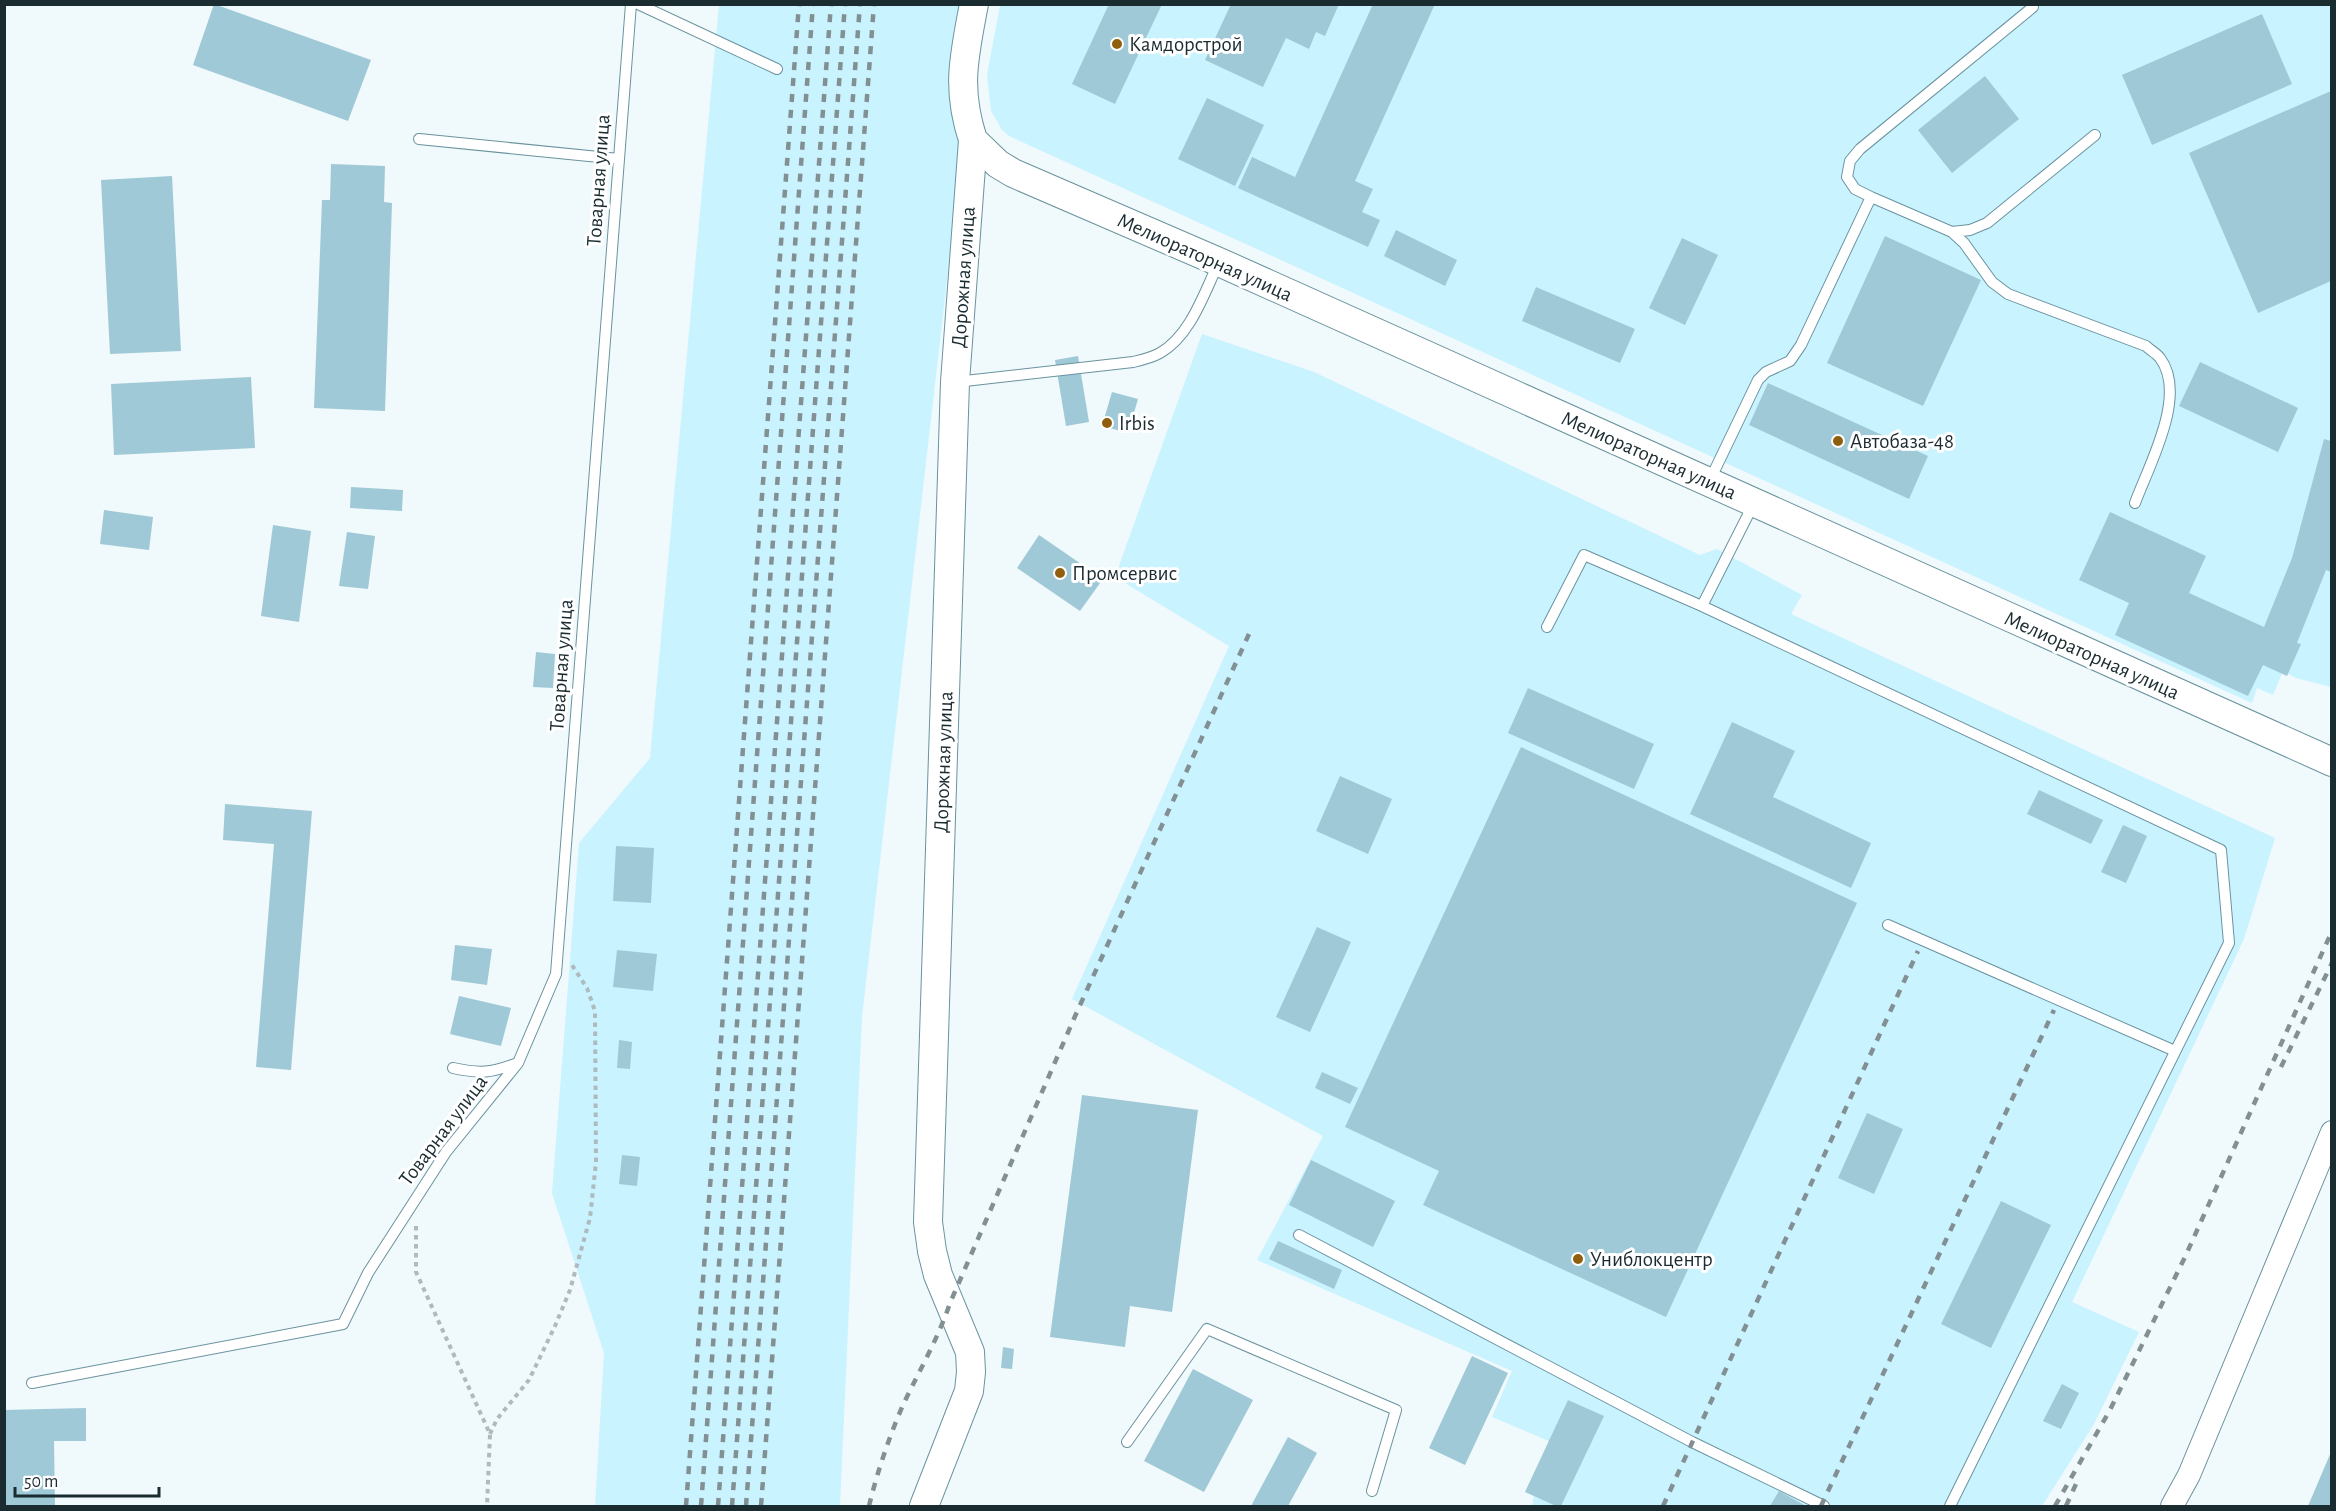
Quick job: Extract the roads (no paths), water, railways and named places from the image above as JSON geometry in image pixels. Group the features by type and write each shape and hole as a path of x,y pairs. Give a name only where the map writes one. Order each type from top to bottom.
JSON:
{"street":[{"name":"Дорожная улица","path":"924,1506 969,1391 972,1372 970,1352 939,1275 932,1251 928,1222 955,382 973,140 967,121 962,69 974,4"},
{"name":"Мелиораторная улица","path":"973,140 998,164 1013,173 1219,262 2331,762"},
{"path":"2172,1506 2188,1475 2331,1132"}],"lane":[{"name":"Товарная улица","path":"32,1383 343,1324 368,1273 446,1152 518,1063 556,974 631,4"},
{"path":"638,4 777,69"},
{"path":"2033,7 1860,149 1850,161 1847,177 1855,189 1952,232 1964,243 1992,282 2008,294 2146,346 2160,358 2167,373 2171,391 2168,417 2134,503"},
{"path":"1952,232 1970,230 1987,224 2095,135"},
{"path":"419,139 619,159"},
{"path":"1709,482 1758,380 1766,372 1790,361 1801,345 1871,197"},
{"path":"955,382 1133,362 1159,353 1180,336 1188,324 1219,262"},
{"path":"1702,606 1754,502"},
{"path":"1547,627 1584,555 1702,606 2221,850 2229,942 1950,1506"},
{"path":"1888,925 2175,1051"},
{"path":"453,1068 474,1072 493,1072 518,1063"},
{"path":"1299,1235 1692,1442 1824,1506"},
{"path":"1127,1442 1207,1329 1396,1410 1372,1491"}],"railway":[{"path":"686,1506 799,4"},
{"path":"701,1506 813,4"},
{"path":"718,1506 831,4"},
{"path":"732,1506 845,4"},
{"path":"746,1506 860,4"},
{"path":"761,1506 874,4"},
{"path":"869,1506 884,1455 903,1405 940,1329 1076,1014 1249,634"},
{"path":"2055,1506 2110,1410 2185,1257 2332,931"},
{"path":"1663,1506 1918,951"},
{"path":"2281,1067 2332,963"},
{"path":"1821,1506 2054,1010"},
{"path":"2066,1506 2076,1484"}],"place":[{"name":"Камдорстрой","path":"1117,44"},
{"name":"Irbis","path":"1107,423"},
{"name":"Автобаза-48","path":"1838,441"},
{"name":"Промсервис","path":"1060,573"},
{"name":"Униблокцентр","path":"1578,1259"}]}
